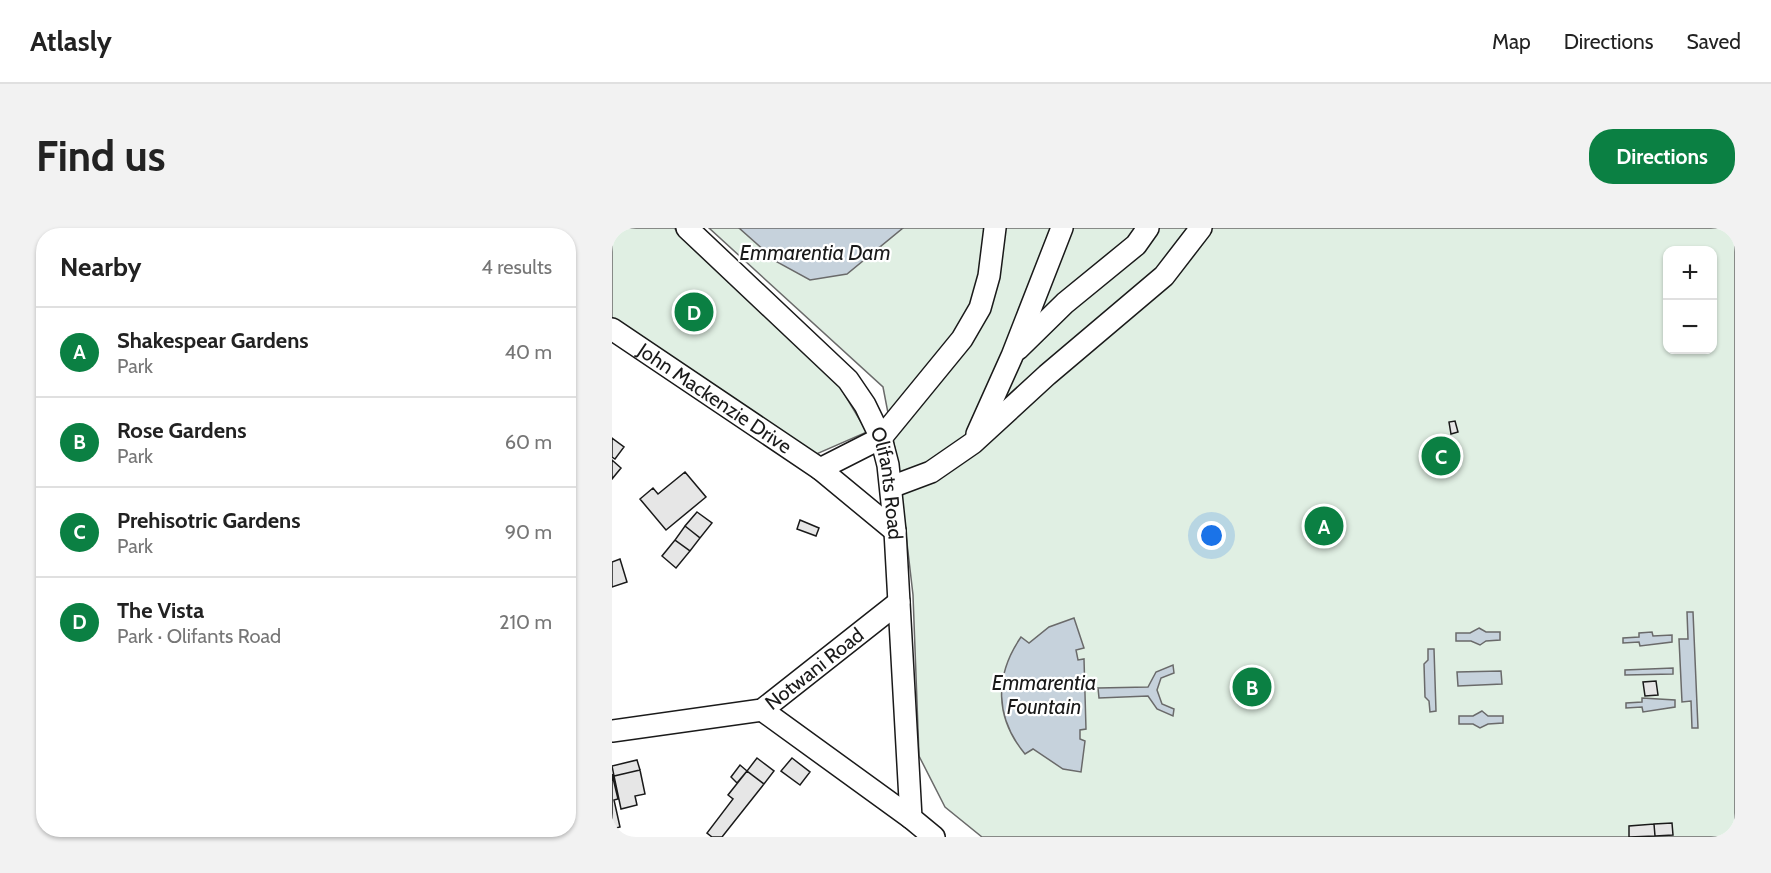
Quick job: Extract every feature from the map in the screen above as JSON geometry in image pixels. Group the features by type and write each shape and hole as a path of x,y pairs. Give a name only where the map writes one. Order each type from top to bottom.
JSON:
{"street":[{"name":"Olifants Road","path":"687,228 848,380 865,405 881,438 891,487 895,531 910,819"},
{"path":"820,469 881,438 951,354 980,308 989,276 995,228"},
{"path":"973,443 1012,356 1062,228"},
{"path":"1012,356 1065,303 1137,245 1148,228"},
{"path":"891,487 931,472 973,443 1047,375 1164,276 1201,228"},
{"name":"John Mackenzie Drive","path":"612,329 820,469 895,531"},
{"name":"Notwani Road","path":"612,731 762,710 899,602"},
{"path":"762,710 934,837"}],"green space":[{"path":"612,228 674,228 833,375 867,432 812,456 612,317"},
{"path":"709,228 1735,228 1735,837 982,837 945,807 919,756 913,595 898,465 883,387"}],"water":[{"name":"Emmarentia Dam","path":"739,228 903,228 847,274 810,280 777,262"},
{"path":"1687,612 1693,612 1698,728 1692,728 1691,701 1682,702 1679,639 1688,639"},
{"name":"Emmarentia Fountain","path":"1074,618 1084,648 1076,650 1078,660 1084,659 1086,729 1080,730 1080,739 1085,741 1081,772 1063,769 1033,749 1025,754 1008,726 1003,711 1002,697 1002,682 1006,667 1021,637 1029,643 1049,627"},
{"path":"1479,628 1486,632 1500,632 1500,640 1486,641 1480,645 1471,641 1456,641 1456,633 1470,633"},
{"path":"1652,632 1653,636 1672,635 1672,642 1640,646 1639,642 1623,643 1623,638 1639,637 1639,633"},
{"path":"1428,649 1434,649 1436,711 1430,712 1429,701 1425,697 1424,664 1428,660"},
{"path":"1173,665 1174,673 1161,678 1157,690 1162,704 1174,709 1173,716 1157,709 1148,696 1099,698 1098,688 1148,687 1156,672"},
{"path":"1673,668 1673,674 1625,675 1625,670"},
{"path":"1501,671 1502,684 1458,686 1457,672"},
{"path":"1642,698 1675,700 1675,707 1643,712 1642,707 1626,708 1626,703 1642,702"},
{"path":"1482,711 1488,716 1503,716 1503,723 1488,724 1480,728 1473,724 1459,724 1459,716 1473,716"}],"building":[{"path":"1455,421 1458,432 1451,434 1449,422"},
{"path":"612,438 624,447 615,459 612,457"},
{"path":"612,460 621,468 612,479"},
{"path":"685,472 706,497 666,530 640,499 653,488 658,494"},
{"path":"697,512 712,523 700,538 685,526"},
{"path":"800,520 819,528 816,536 797,529"},
{"path":"685,526 700,538 690,551 675,540"},
{"path":"675,540 690,551 676,568 662,556"},
{"path":"620,559 627,582 612,587 612,562"},
{"path":"1656,681 1658,695 1645,696 1643,682"},
{"path":"757,758 774,771 764,784 747,771"},
{"path":"792,758 810,772 800,785 781,771"},
{"path":"637,760 640,770 614,776 612,766"},
{"path":"740,765 747,771 737,783 731,777"},
{"path":"640,770 645,794 635,796 637,805 621,809 614,776"},
{"path":"747,771 764,784 722,837 712,837 707,833 733,799 728,795"},
{"path":"612,774 618,799 614,800 620,827 612,829"},
{"path":"1672,823 1673,835 1655,836 1654,824"},
{"path":"1654,824 1655,836 1629,837 1629,826"}],"place":[{"name":"The Vista","path":"694,312"},
{"name":"Prehisotric Gardens","path":"1441,456"},
{"name":"Shakespear Gardens","path":"1324,526"},
{"name":"Rose Gardens","path":"1252,687"}]}
